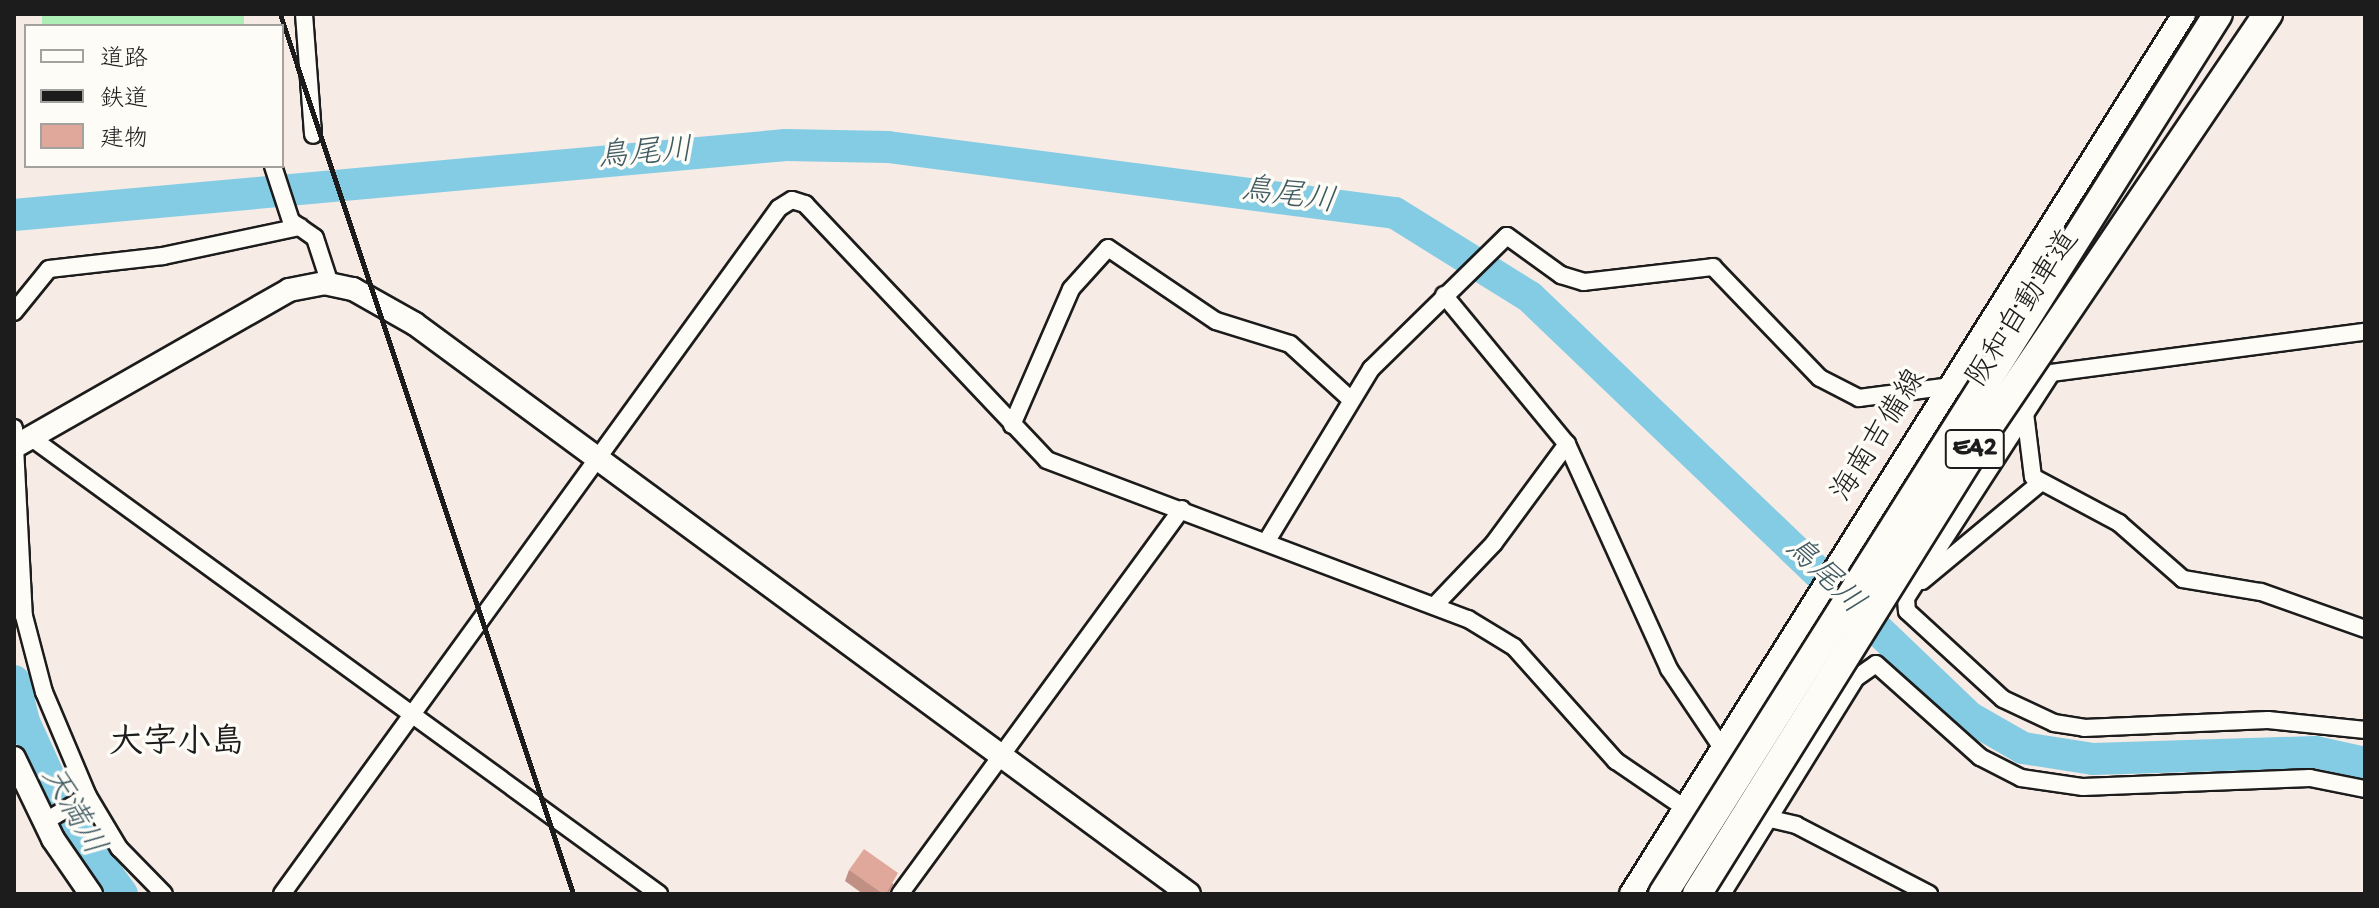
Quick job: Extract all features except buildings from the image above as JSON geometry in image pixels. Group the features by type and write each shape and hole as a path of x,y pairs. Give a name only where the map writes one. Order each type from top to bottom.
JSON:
{"highway":[{"name":"阪和自動車道","path":"1663,894 2218,14"},
{"name":"阪和自動車道","path":"1697,894 1989,426 2268,14"}],"street":[{"path":"304,14 313,135"},
{"name":"海南吉備線","path":"1631,894 2184,14"},
{"path":"274,168 291,221 315,238 330,284"},
{"path":"282,894 597,464 779,208 792,200 805,204 1047,460 1268,539 1436,604 1514,647 1616,761 1685,808"},
{"path":"17,304 49,269 163,256 300,227"},
{"path":"1268,539 1350,399 1464,274 1503,239 1513,237 1561,275 1584,282 1713,267 1838,392 1859,398 2365,332"},
{"path":"1012,425 1065,300 1108,248 1216,321 1290,344 1350,399"},
{"path":"20,440 273,298 330,284 372,296 415,324 597,464 1189,894"},
{"path":"1444,295 1567,444 1669,669 1722,748"},
{"path":"2051,374 1915,583 1907,611 2003,699 2054,723 2095,728 2268,720 2365,730"},
{"path":"2025,413 2033,477 2119,523 2192,584 2261,592 2365,629"},
{"path":"20,440 411,714 659,894"},
{"path":"20,440 24,616 44,692 88,796 119,848 164,894"},
{"path":"1436,604 1494,543 1567,444"},
{"path":"1915,583 2040,483"},
{"path":"900,894 1182,509"},
{"path":"1722,894 1856,678 1876,664 1980,757 2021,778 2083,787 2310,778 2365,789"},
{"path":"14,758 44,822 91,894"},
{"path":"1702,781 1755,815 1770,816 1929,894"},
{"path":"44,822 88,796"}],"green space":[{"path":"42,14 244,14 244,24 42,24"}],"waterway":[{"name":"鳥尾川","path":"14,215 786,145 888,147 1395,213 1530,297 1969,717 2023,748 2093,759 2315,752 2365,763"},
{"name":"天満川","path":"14,681 24,722 70,823 122,894"}],"railway":[{"path":"280,14 283,24"},
{"path":"284,26 573,894"}],"district":[{"name":"大字小島","path":"177,746"}]}
